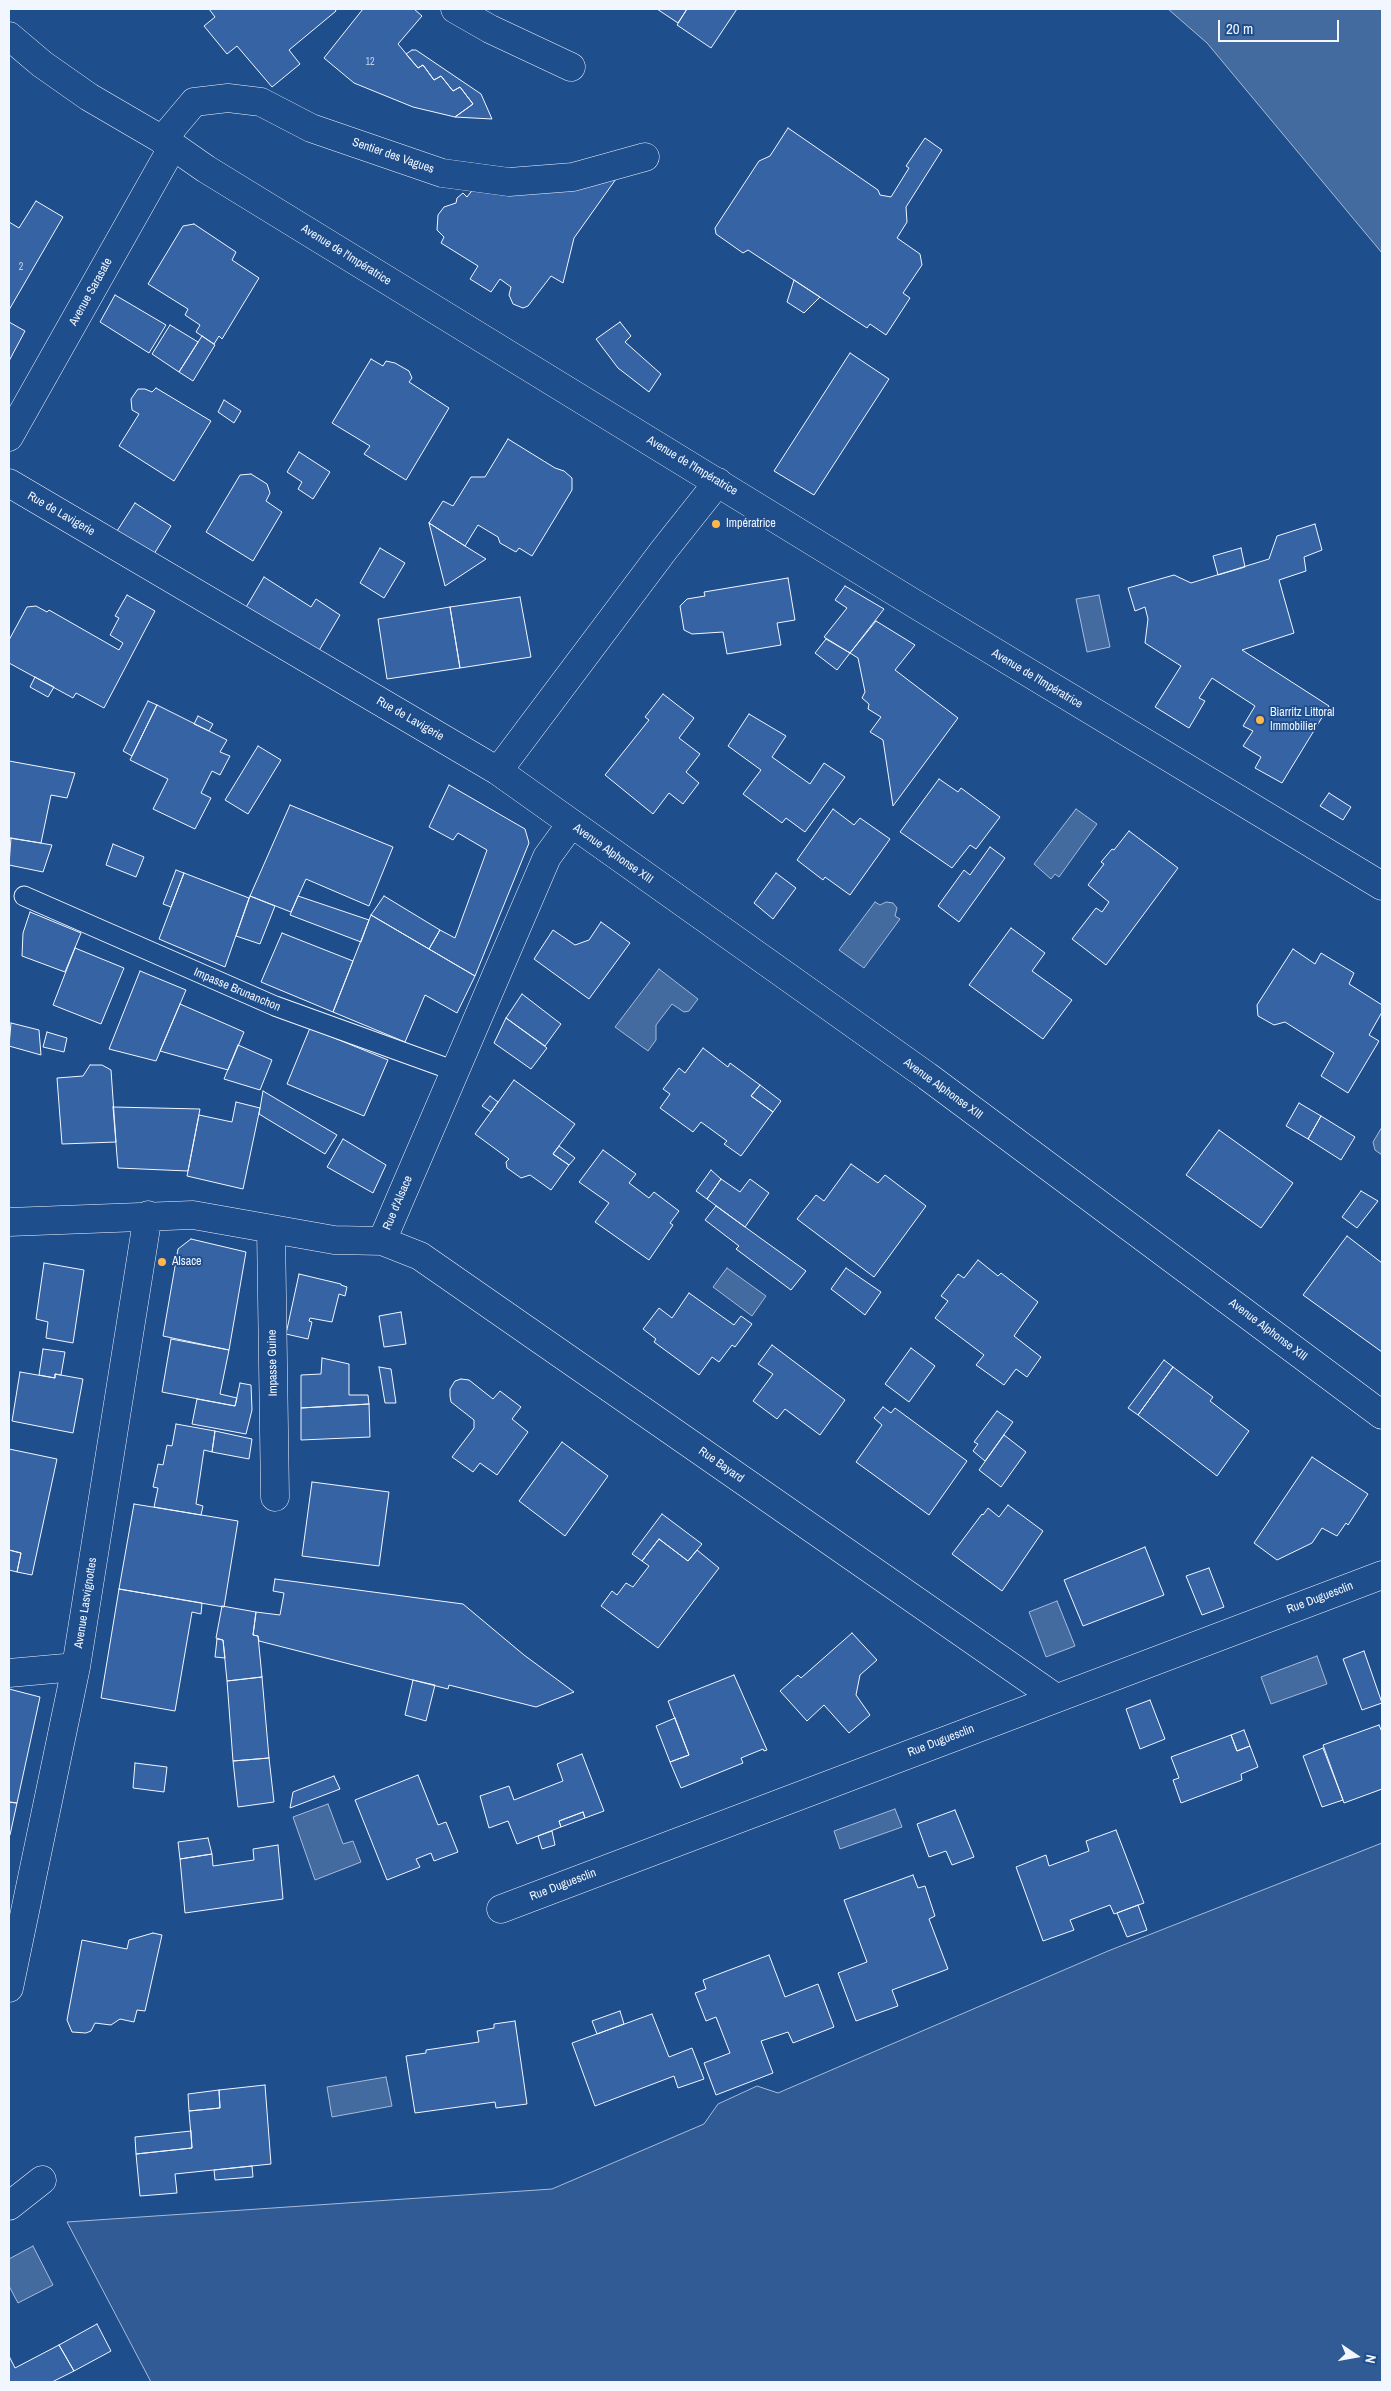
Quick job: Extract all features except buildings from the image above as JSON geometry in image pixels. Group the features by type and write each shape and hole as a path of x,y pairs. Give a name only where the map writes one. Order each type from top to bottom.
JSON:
{"street":[{"path":"455,9 490,29 572,67"},
{"name":"Avenue de l'Impératrice","path":"9,36 42,64 89,97 168,143 215,174 1107,721 1382,886"},
{"name":"Sentier des Vagues","path":"168,143 194,102 228,98 261,102 311,128 451,174 508,182 573,177 645,157"},
{"name":"Avenue Sarasate","path":"9,437 168,143"},
{"path":"498,771 664,550 718,482"},
{"name":"Rue de Lavigerie","path":"9,483 498,771"},
{"name":"Avenue Alphonse XIII","path":"498,771 926,1076 1382,1415"},
{"name":"Rue d'Alsace","path":"9,1222 148,1215 193,1215 334,1240 382,1241 547,857 571,824"},
{"name":"Avenue Lasvignottes","path":"9,1988 76,1667 148,1215"},
{"name":"Impasse Guine","path":"271,1229 275,1497"},
{"name":"Rue Bayard","path":"382,1241 420,1256 1056,1698"},
{"name":"Rue Duguesclin","path":"500,1909 1382,1575"},
{"path":"9,1673 76,1667"},
{"path":"9,2206 42,2180"}],"lane":[{"name":"Impasse Brunanchon","path":"24,896 275,1006 455,1071"}],"shaded area":[{"path":"1168,9 1382,9 1382,253 1207,43"},
{"path":"1099,595 1110,647 1087,652 1076,599"},
{"path":"1076,809 1097,824 1059,877 1055,874 1051,879 1034,864"},
{"path":"875,902 880,905 886,902 893,903 897,908 895,916 900,919 864,968 839,950"},
{"path":"659,969 698,999 689,1011 684,1012 672,1004 656,1025 656,1040 648,1051 615,1027"},
{"path":"1382,1127 1382,1155 1375,1150 1373,1142"},
{"path":"727,1268 766,1296 752,1316 713,1287"},
{"path":"1057,1601 1075,1646 1046,1657 1029,1612"},
{"path":"1317,1656 1327,1684 1271,1704 1261,1677"},
{"path":"328,1804 343,1844 353,1841 361,1862 315,1880 293,1817"},
{"path":"895,1809 902,1827 840,1849 834,1831"},
{"path":"1382,1843 1382,2382 151,2382 67,2222 552,2189 704,2124 718,2104 757,2086 778,2093 1108,1951"},
{"path":"386,2077 392,2106 332,2117 327,2087"},
{"path":"33,2246 53,2285 18,2303 9,2286 9,2259"}],"place":[{"name":"Impératrice","path":"716,524"},
{"name":"Biarritz Littoral Immobilier","path":"1260,720"},
{"name":"Alsace","path":"162,1262"}]}
